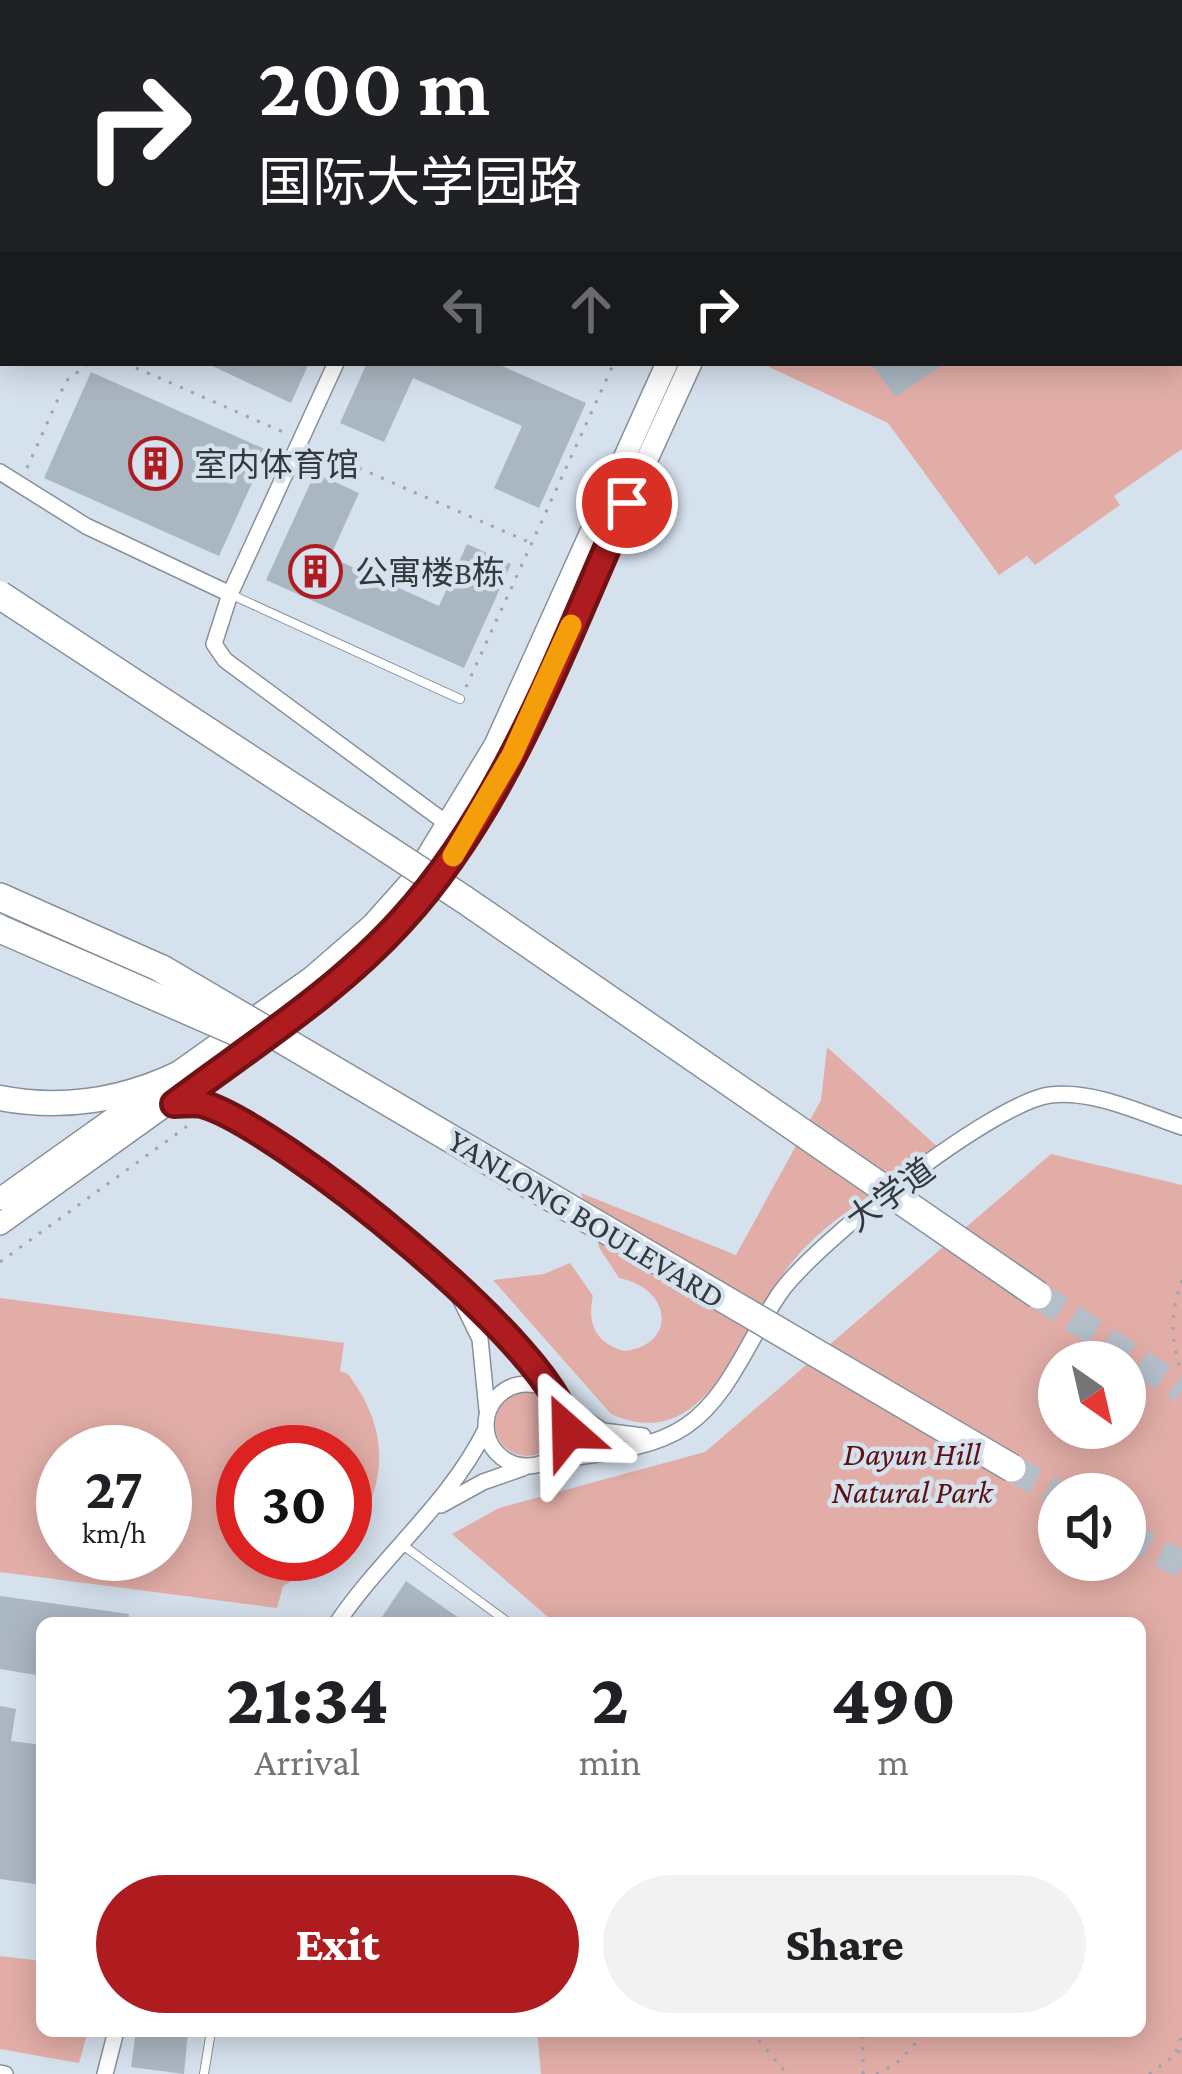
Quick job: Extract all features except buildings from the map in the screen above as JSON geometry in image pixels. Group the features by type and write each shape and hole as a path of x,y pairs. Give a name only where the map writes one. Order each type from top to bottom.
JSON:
{"highway":[{"path":"0,595 466,900 1038,1295"},
{"name":"YANLONG BOULEVARD","path":"0,897 162,969 1012,1468"},
{"path":"0,929 391,1102"}],"main road":[{"path":"0,1098 105,1099 180,1073"}],"street":[{"path":"335,366 230,594 215,631 218,653 457,831"},
{"path":"0,1199 312,977 372,925 457,831 512,755 675,366"},
{"path":"0,472 86,526 230,594"},
{"path":"0,1224 174,1104 377,946 425,894 457,831"},
{"name":"大学道","path":"676,1433 716,1397 800,1266 860,1215 1023,1102 1078,1096 1182,1127"},
{"path":"174,1104 211,1109 293,1158 441,1268 476,1300 560,1400 586,1423 618,1435 676,1433"},
{"path":"434,1510 486,1423 498,1396 520,1384 533,1384 560,1400 568,1418 564,1444 538,1464 506,1460 486,1423 480,1339 441,1268"},
{"path":"342,1617 398,1542 434,1510 483,1482 538,1464 676,1433"},
{"path":"105,2074 114,2037"}],"lane":[{"path":"230,594 460,699"},
{"path":"398,1542 501,1617"},
{"path":"204,2074 210,2037"}],"path":[{"path":"19,486 66,382 85,366"},
{"path":"132,366 285,434 298,446 319,448 532,543"},
{"path":"460,699 613,366"},
{"path":"0,1262 211,1109"},
{"path":"1182,1280 1171,1312 1172,1345 1182,1374"},
{"path":"1175,2054 1182,2034"},
{"path":"756,2037 787,2074"},
{"path":"863,2037 863,2074"},
{"path":"876,2074 896,2064 921,2037"},
{"path":"1149,2074 1182,2050"}],"green space":[{"path":"767,366 1182,366 1182,449 1114,496 1120,505 1035,565 1027,556 999,575 888,423"},
{"path":"827,1047 941,1150 843,1214 808,1244 700,1401 675,1417 646,1423 611,1414 493,1280 544,1274 570,1263 593,1296 591,1315 600,1337 624,1351 641,1347 660,1328 658,1304 637,1284 619,1278 600,1249 581,1193 736,1255 821,1100"},
{"name":"Dayun Hill Natural Park","path":"1051,1154 1182,1185 1182,2074 541,2074 538,2037 1146,2037 1146,1617 548,1617 452,1534 499,1508 705,1452"},
{"path":"0,1298 344,1343 340,1371 348,1374 362,1396 378,1439 372,1498 372,1425 216,1425 216,1581 292,1581 283,1586 277,1608 69,1581 192,1581 192,1425 36,1425 36,1577 0,1572"},
{"path":"527,1392 550,1401 559,1424 550,1447 527,1456 504,1447 495,1424 504,1401"},
{"path":"0,1956 36,1960 36,2037 86,2037 79,2063 0,2049"}],"tunnel":[{"path":"1038,1295 1182,1390"},
{"path":"1012,1468 1038,1483"},
{"path":"1146,1545 1182,1565"}],"slow traffic":[{"path":"453,856 512,755 571,625"}],"place":[{"name":"室内体育馆","path":"155,464"},
{"name":"公寓楼B栋","path":"316,572"}],"route":[{"path":"568,1431 564,1406 539,1372 476,1300 425,1254 236,1122 202,1104 174,1104 344,975 425,894 475,822 512,755 627,503"}]}
